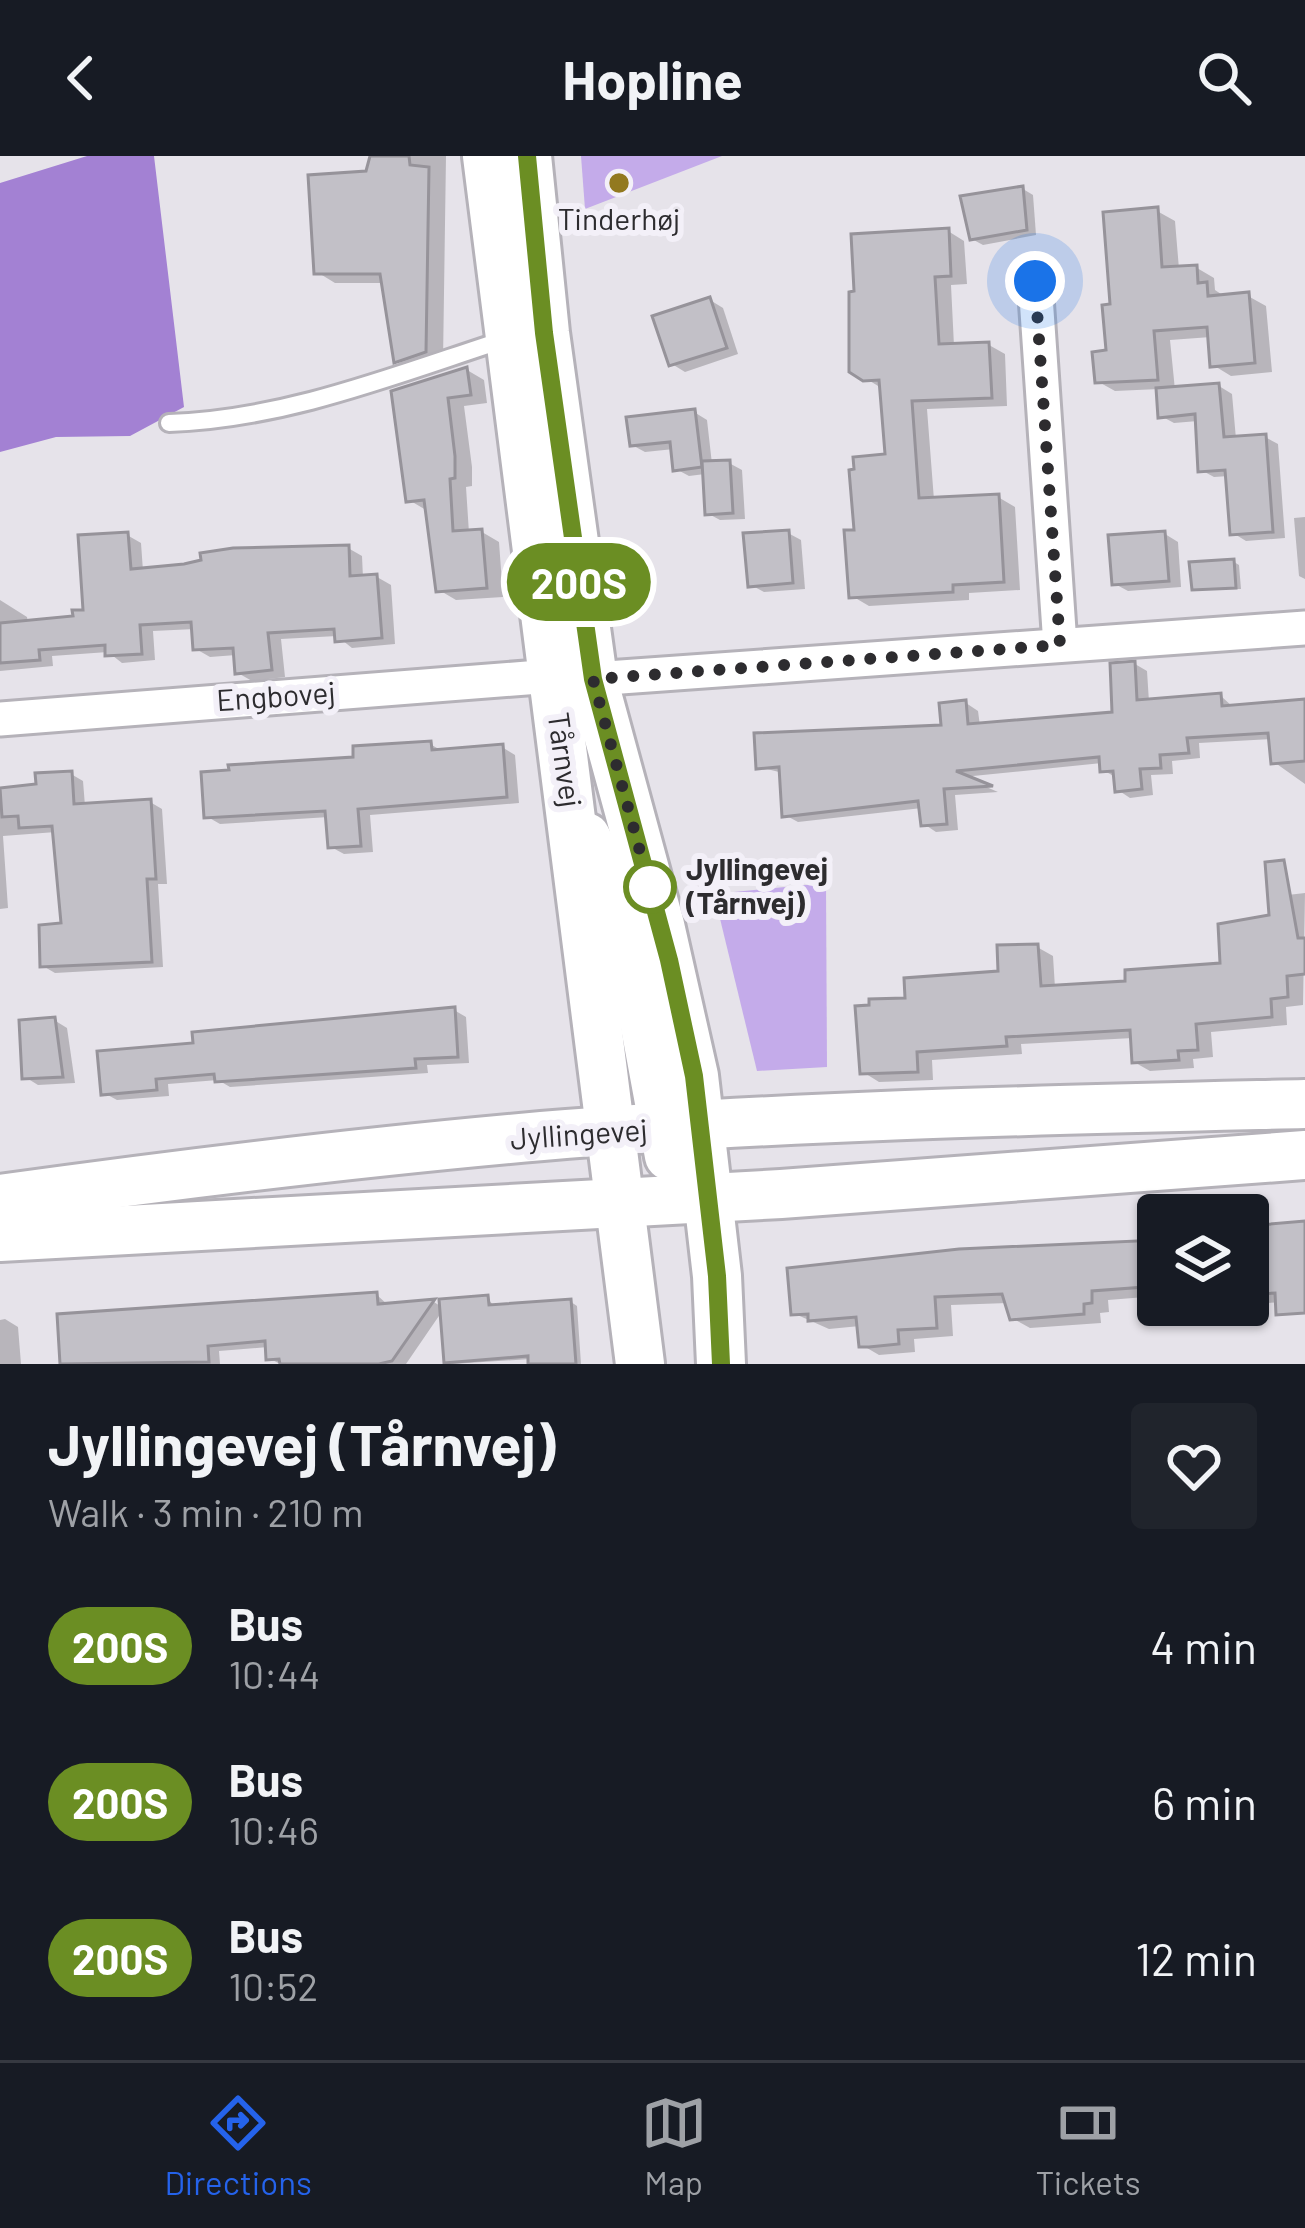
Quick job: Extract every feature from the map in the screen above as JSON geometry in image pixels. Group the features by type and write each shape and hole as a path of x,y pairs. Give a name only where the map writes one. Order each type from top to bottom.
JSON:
{"street":[{"name":"Tårnvej","path":"487,156 507,339 573,677 678,995 658,1130 622,1202 640,1364"},
{"name":"Tårnvej","path":"527,156 573,677 570,806 658,1130 708,1198 721,1364"},
{"path":"1035,281 1060,645"},
{"name":"Engbovej","path":"0,718 1305,628"},
{"name":"Jyllingevej","path":"0,1198 277,1161 658,1130 1024,1109 1305,1104"},
{"path":"0,1237 708,1198 1305,1155"}],"lane":[{"path":"169,423 222,421 286,410 507,339"}],"shaded area":[{"path":"87,156 154,156 184,407 130,436 56,437 0,452 0,183"},
{"name":"Tinderhøj","path":"581,156 722,156 585,209"},
{"path":"826,883 827,1067 757,1071 714,894"}],"building":[{"path":"370,156 409,156 410,165 429,167 426,352 394,363 380,274 314,274 308,175 366,171"},
{"path":"1023,186 1027,230 970,240 960,196"},
{"path":"1158,207 1162,267 1197,265 1198,283 1207,282 1208,296 1249,292 1255,363 1210,367 1207,327 1154,331 1158,380 1095,383 1092,352 1106,350 1102,305 1110,304 1103,212"},
{"path":"949,228 951,276 935,277 939,344 989,342 992,398 912,401 919,498 999,494 1004,582 953,585 953,592 849,598 844,530 854,530 849,470 854,469 853,457 885,454 879,380 863,381 849,372 849,292 854,291 851,234"},
{"path":"710,297 727,348 669,366 652,316"},
{"path":"467,367 471,395 448,398 455,456 455,478 450,479 453,531 482,529 487,588 436,592 424,500 406,502 391,391"},
{"path":"1219,383 1224,437 1266,434 1273,532 1230,535 1225,470 1198,472 1195,414 1158,418 1156,388"},
{"path":"695,409 702,467 673,471 670,442 630,446 626,417"},
{"path":"730,460 733,513 705,515 702,461"},
{"path":"789,530 793,583 748,587 743,533"},
{"path":"1165,531 1169,581 1112,585 1108,535"},
{"path":"128,532 131,569 184,564 201,560 200,553 233,548 349,545 350,576 377,574 382,638 335,642 334,629 268,633 272,670 235,674 233,648 193,650 191,622 140,625 142,654 105,656 105,645 39,650 40,660 0,663 0,623 73,616 72,610 83,610 78,535"},
{"path":"1234,559 1236,588 1192,590 1189,562"},
{"path":"1135,661 1137,700 1221,693 1222,706 1305,699 1305,761 1271,764 1268,733 1187,738 1189,753 1160,755 1161,768 1140,769 1142,789 1115,792 1113,771 1100,772 1099,757 956,771 993,786 944,789 947,824 921,826 918,801 782,817 779,767 756,769 754,733 941,725 939,703 966,700 968,724 1112,712 1110,663"},
{"path":"431,741 432,750 503,744 507,797 358,809 361,846 328,848 325,811 204,818 201,772 229,770 228,765 353,757 353,746"},
{"path":"72,771 74,804 151,799 156,879 147,879 152,962 40,967 39,925 61,923 52,826 19,828 18,816 2,817 0,788 36,784 35,773"},
{"path":"1284,860 1298,938 1305,938 1305,974 1287,976 1288,997 1271,999 1272,1017 1196,1024 1198,1050 1178,1051 1179,1060 1132,1063 1130,1030 1006,1037 1007,1046 917,1052 918,1072 860,1074 855,1006 869,1005 869,999 905,998 904,978 998,971 997,945 1038,944 1041,986 1125,981 1125,970 1220,963 1218,924 1269,915 1265,862"},
{"path":"455,1007 458,1057 415,1059 416,1068 215,1082 214,1074 156,1079 157,1090 101,1095 97,1051 193,1043 192,1032"},
{"path":"55,1017 63,1077 22,1079 19,1020"},
{"path":"1305,1221 1305,1313 1276,1315 1275,1293 1269,1293 1269,1224"},
{"path":"1137,1241 1137,1288 1092,1291 1092,1303 1084,1304 1084,1314 1010,1320 1002,1294 935,1297 937,1328 898,1330 899,1344 869,1347 859,1347 856,1317 808,1321 808,1314 791,1315 787,1268 959,1249"},
{"path":"377,1292 378,1304 435,1299 392,1361 379,1364 280,1364 279,1359 266,1360 265,1341 208,1346 209,1362 60,1364 57,1314"},
{"path":"488,1295 489,1305 571,1299 576,1364 528,1364 528,1356 444,1363 439,1299"}],"bus line":[{"name":"200S","path":"527,156 544,333 593,679 678,995 694,1076 717,1276 721,1364"}],"place":[{"name":"Tinderhøj","path":"619,183"},
{"name":"Jyllingevej (Tårnvej)","path":"650,887"}],"route":[{"path":"650,887 653,899 593,679 1060,645 1035,281"}]}
